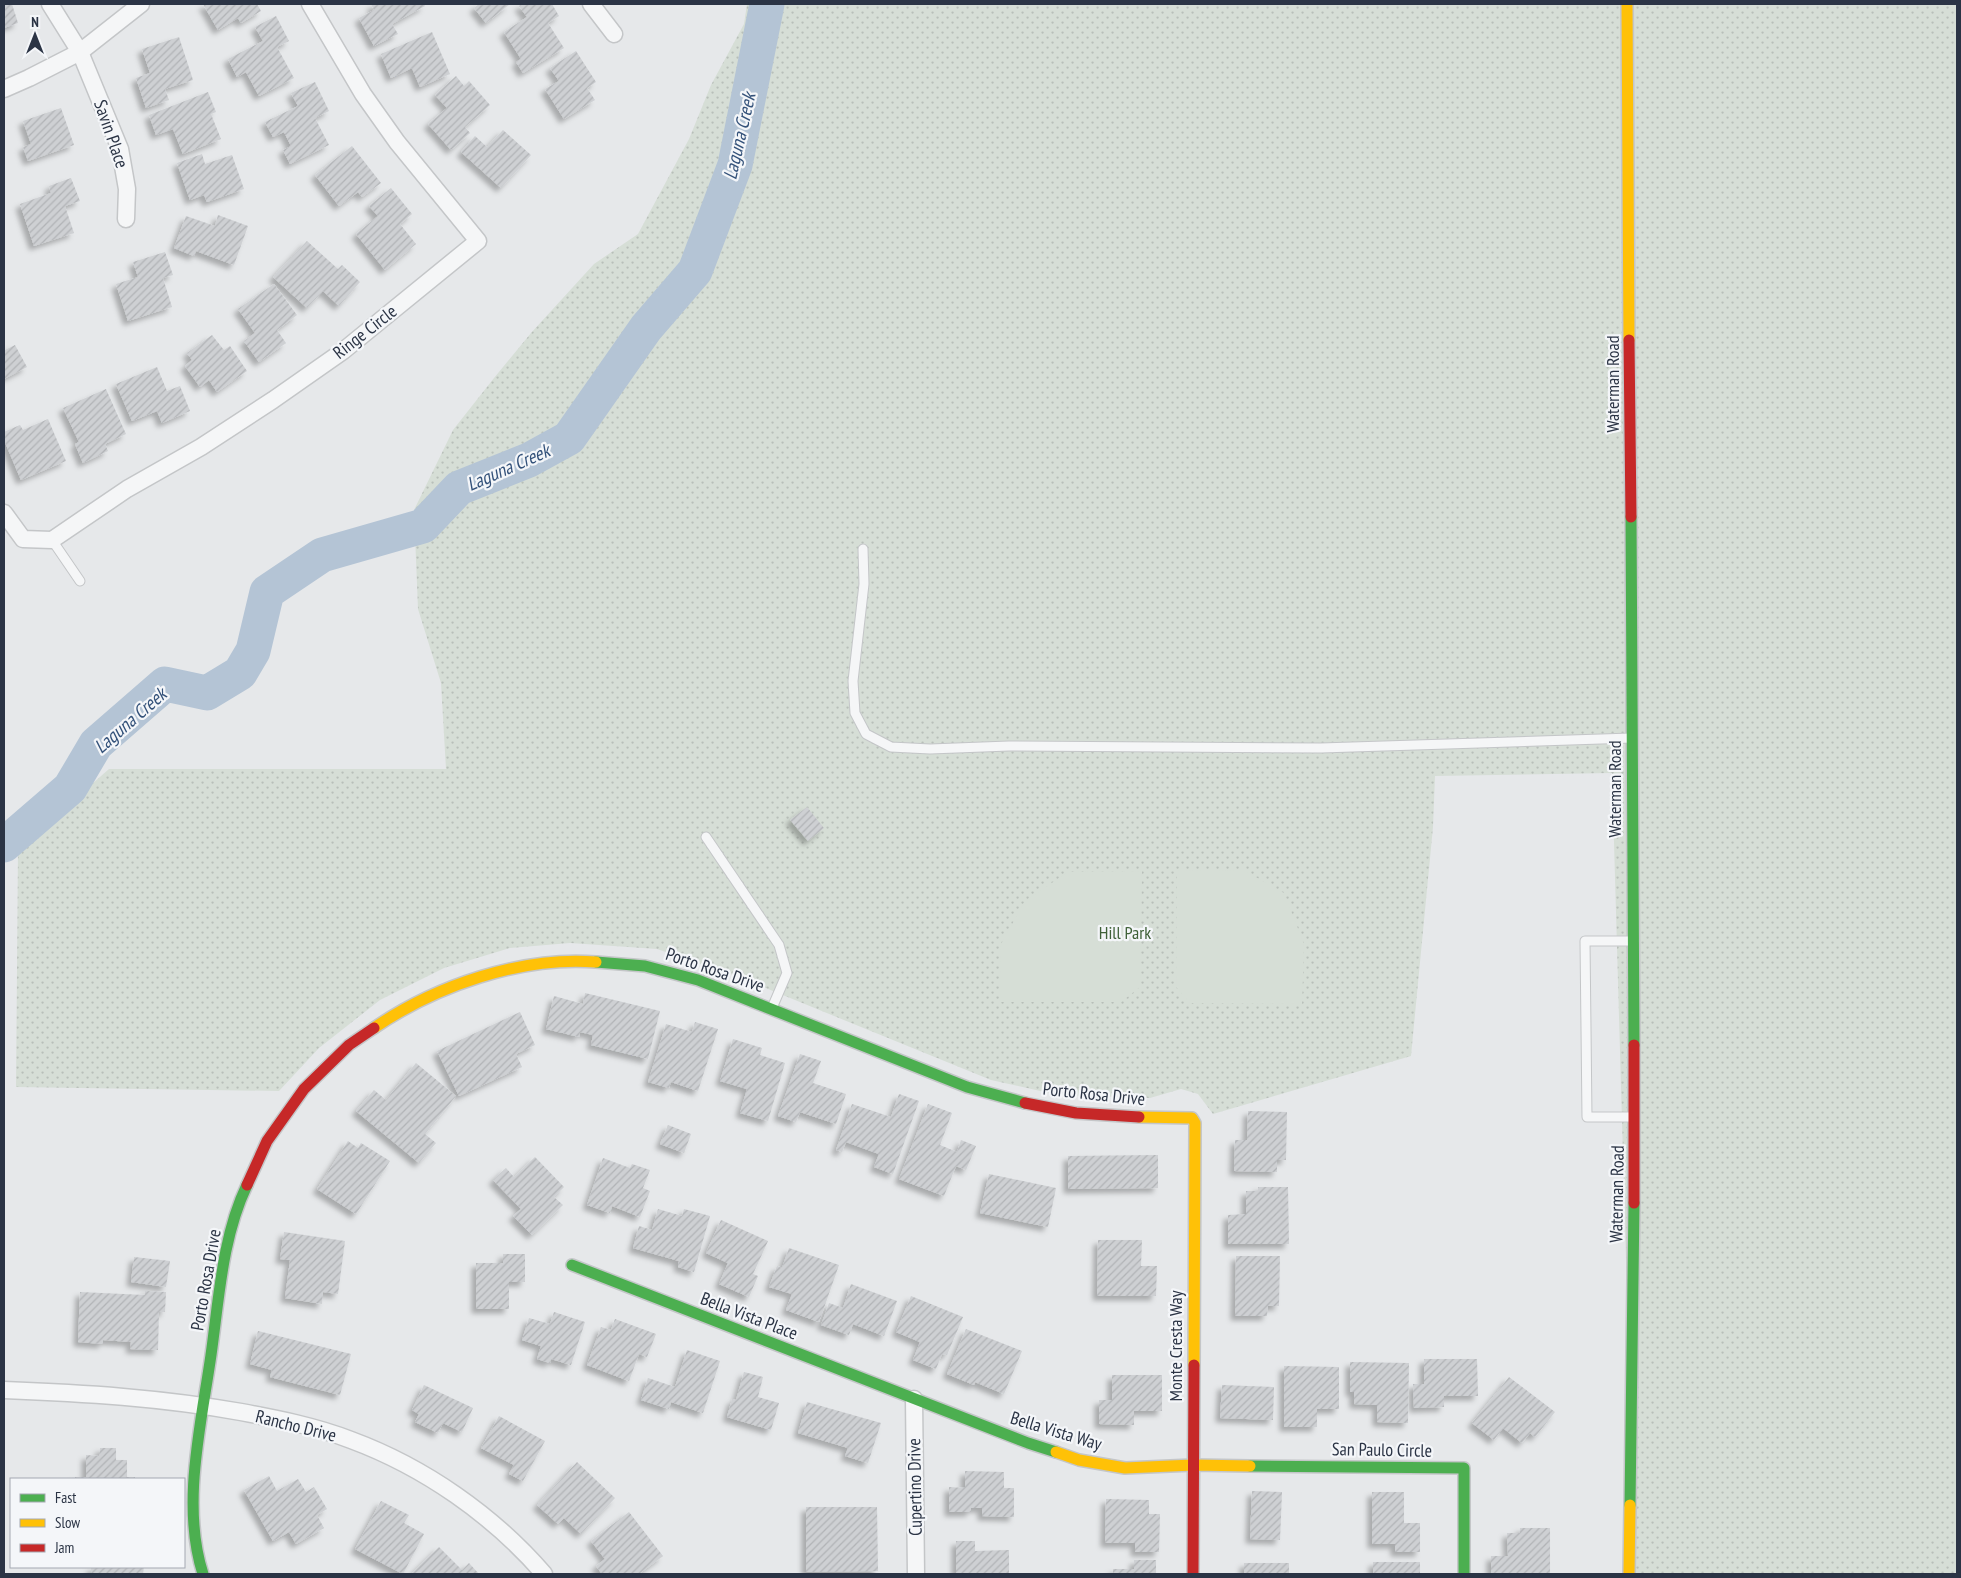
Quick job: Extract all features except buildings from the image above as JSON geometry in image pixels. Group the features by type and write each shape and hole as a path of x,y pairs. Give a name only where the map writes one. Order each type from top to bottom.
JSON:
{"street":[{"name":"Savin Place","path":"50,4 80,52 120,149 127,190 126,219"},
{"path":"4,89 80,52 141,4"},
{"name":"Ringe Circle","path":"52,540 127,489 201,447 273,400 343,351 478,242 397,142 363,94 310,4"},
{"path":"591,4 614,34"},
{"name":"Waterman Road","path":"1628,4 1635,1117 1629,1574"},
{"path":"4,513 23,539 52,540"},
{"name":"Porto Rosa Drive","path":"203,1574 193,1526 193,1504 204,1406 226,1248 240,1200 269,1138 288,1110 320,1071 358,1037 400,1009 423,997 470,978 519,965 570,960 620,962 670,971 695,978 967,1087 992,1095 1042,1108 1101,1116 1192,1118"},
{"name":"Monte Cresta Way","path":"1192,1118 1195,1123 1193,1574"},
{"name":"Bella Vista Place","path":"572,1265 914,1400"},
{"name":"Rancho Drive","path":"4,1390 92,1393 204,1406 304,1425 351,1440 419,1471 461,1499 501,1530 544,1574"},
{"name":"Bella Vista Way","path":"914,1400 1079,1460 1125,1468 1193,1465"},
{"name":"Cupertino Drive","path":"914,1400 916,1574"},
{"name":"San Paulo Circle","path":"1193,1465 1464,1468 1464,1574"}],"lane":[{"path":"52,540 80,581"},
{"path":"863,549 864,584 853,682 855,712 866,734 891,747 930,749 1008,746 1322,748 1633,738"},
{"path":"706,838 779,945 787,973 772,1008"},
{"path":"1634,940 1585,941 1587,1118 1635,1117"}],"green space":[{"name":"Hill Park","path":"747,4 1957,4 1957,1574 1635,1574 1612,773 1435,776 1433,827 1411,1056 1213,1114 1198,1094 1181,1089 1150,1098 1058,1095 991,1080 736,976 657,949 570,943 510,948 444,968 380,1000 319,1048 279,1091 16,1087 18,849 109,769 446,769 441,683 418,609 414,510 453,430 494,378 531,333 594,264 638,234 689,139 711,85 744,24"},
{"path":"1243,870 1284,893 1304,944 1302,1004 1190,1003 1176,987 1177,871"},
{"name":"Hill Park","path":"1142,871 1140,987 1121,1002 999,1002 1001,944 1025,901 1068,872"}],"waterway":[{"name":"Laguna Creek","path":"4,845 70,788 96,744 165,684 207,693 240,673 253,651 267,592 322,555 423,526 459,488 529,460 569,438 646,328 695,271 735,165 767,4"}],"traffic: fast":[{"path":"1631,517 1634,1045"},
{"path":"596,962 645,966 698,980 967,1087 1025,1103"},
{"path":"203,1574 197,1548 194,1521 193,1493 198,1437 227,1247 232,1226 247,1185"},
{"path":"1630,1505 1634,1203"},
{"path":"572,1265 1028,1443 1056,1452"},
{"path":"1250,1466 1464,1468 1464,1574"}],"traffic: slow":[{"path":"1627,4 1629,340"},
{"path":"374,1028 424,999 480,977 538,964 567,961 596,962"},
{"path":"1139,1117 1192,1118 1195,1123 1194,1365"},
{"path":"1056,1452 1079,1460 1125,1468 1193,1465 1250,1466"},
{"path":"1629,1574 1630,1505"}],"traffic: jam":[{"path":"1629,340 1631,517"},
{"path":"247,1185 267,1141 304,1089 349,1045 374,1028"},
{"path":"1634,1045 1634,1203"},
{"path":"1025,1103 1076,1113 1139,1117"},
{"path":"1193,1574 1194,1365"}]}
